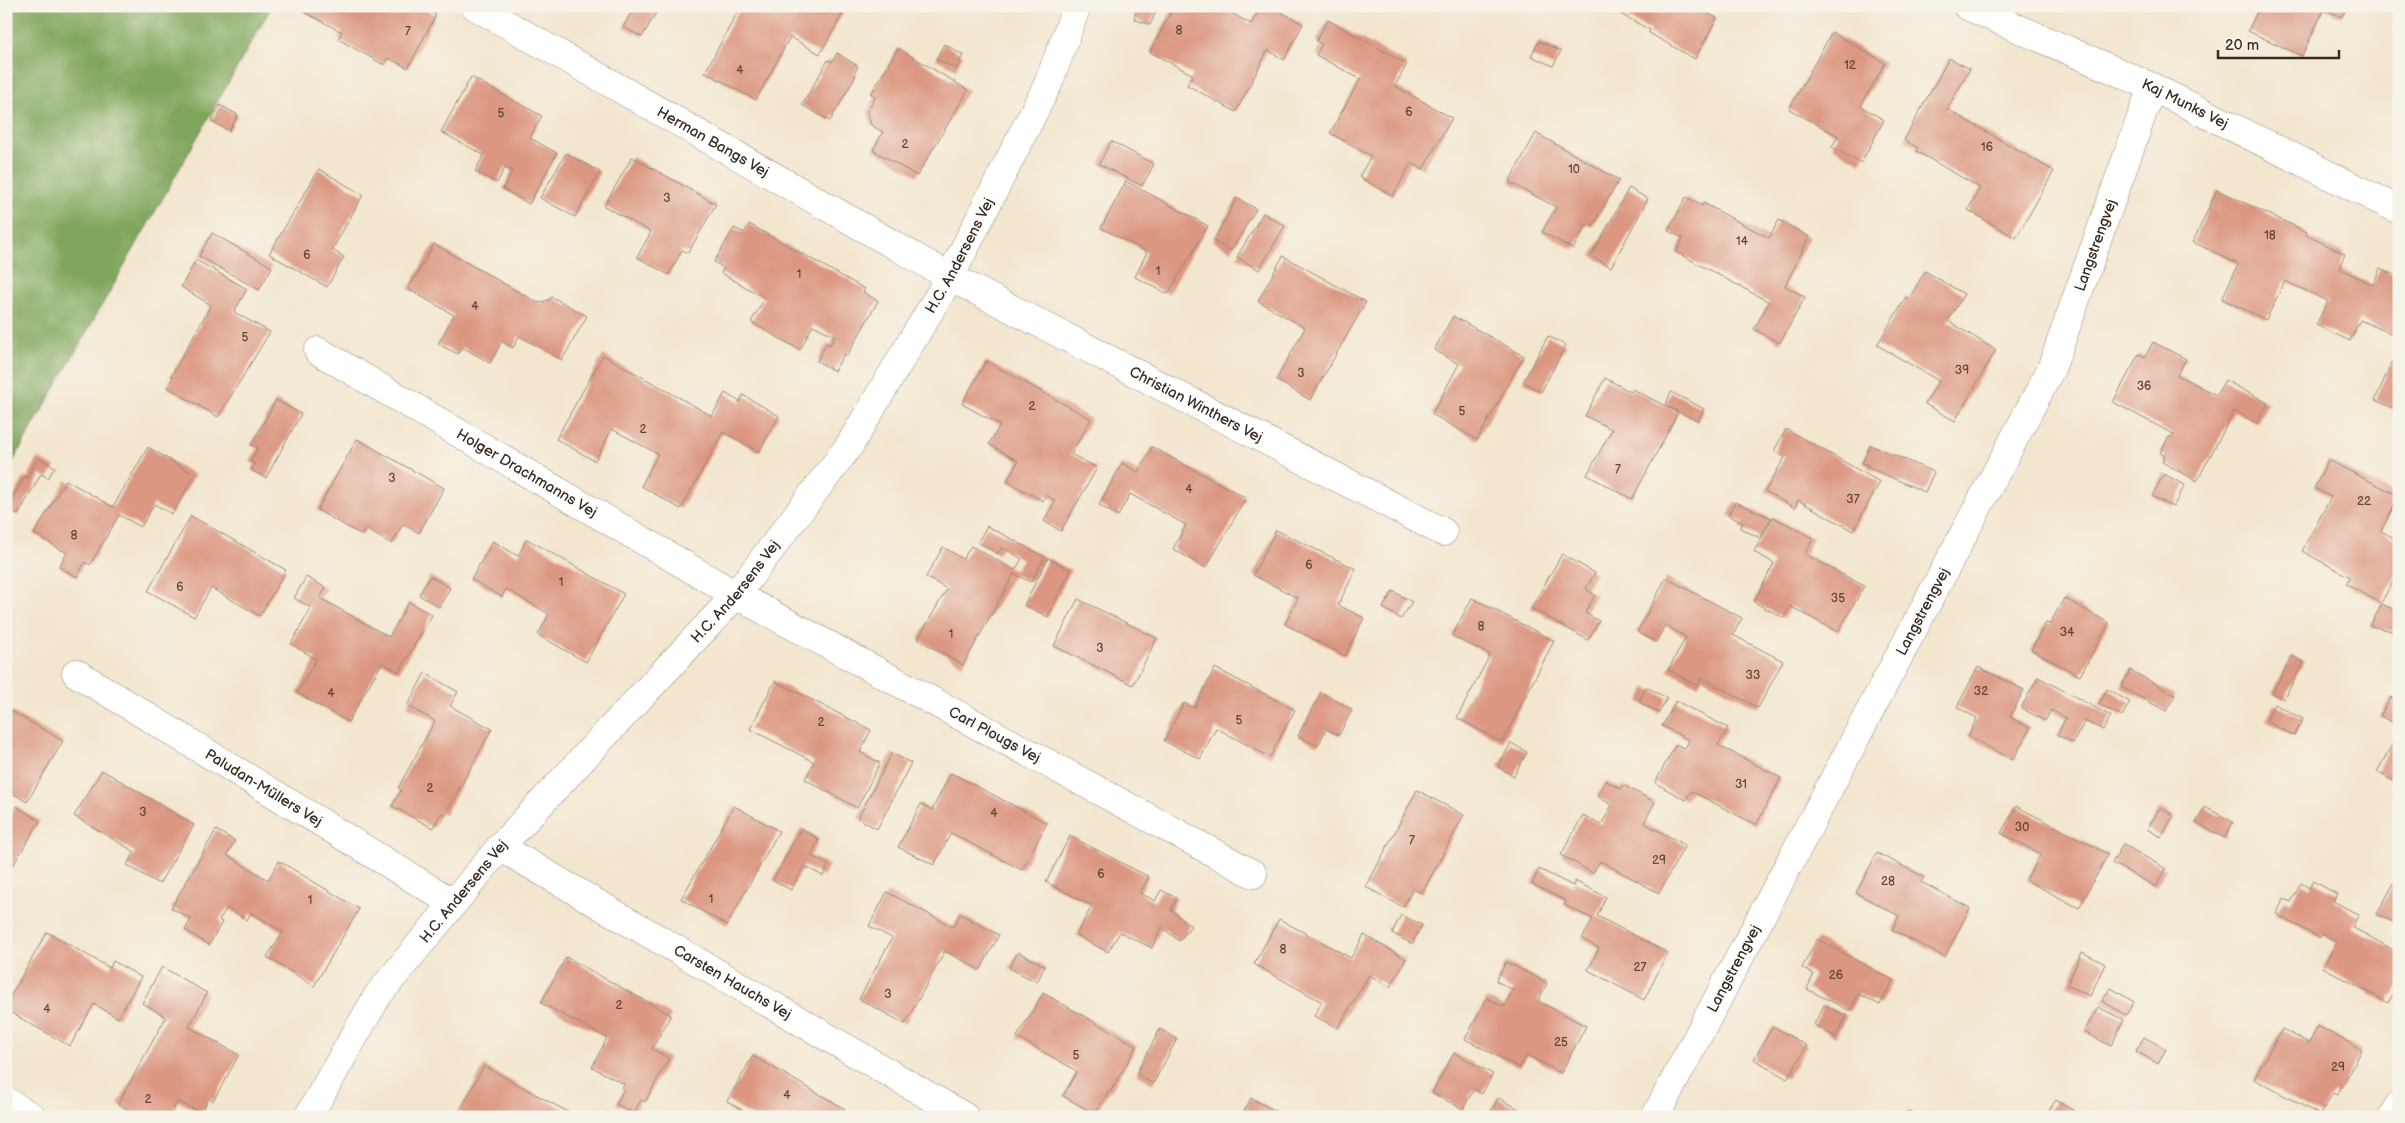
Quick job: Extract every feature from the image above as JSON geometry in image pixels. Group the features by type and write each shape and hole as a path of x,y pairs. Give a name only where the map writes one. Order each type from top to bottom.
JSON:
{"street":[{"name":"Herman Bangs Vej","path":"475,6 950,277"},
{"name":"H.C. Andersens Vej","path":"308,1117 378,995 500,847 736,594 849,446 950,277 1048,84 1077,6"},
{"name":"Kaj Munks Vej","path":"1967,6 2152,88 2399,210"},
{"name":"Langstrengvej","path":"1655,1117 2051,369 2152,88"},
{"name":"Christian Winthers Vej","path":"950,277 1443,532"},
{"name":"Holger Drachmanns Vej","path":"318,351 736,594"},
{"name":"Carl Plougs Vej","path":"736,594 1253,874"},
{"name":"Paludan-Müllers Vej","path":"76,672 453,903"},
{"name":"Carsten Hauchs Vej","path":"500,847 965,1117"},
{"path":"6,1101 32,1117"},
{"path":"2392,1117 2399,1105"}],"green space":[{"path":"6,6 272,6 6,474"}],"building":[{"path":"307,6 420,6 436,15 408,68 388,58 384,65 338,39 342,32 304,12"},
{"path":"635,6 660,6 642,37 623,27"},
{"path":"741,6 785,6 798,13 801,6 846,8 820,54 790,37 756,100 705,72"},
{"path":"1138,6 1158,6 1150,25 1134,19"},
{"path":"1174,6 1207,6 1215,10 1219,6 1251,24 1261,6 1270,6 1303,24 1284,60 1268,50 1236,112 1187,85 1193,75 1150,52"},
{"path":"1606,6 1694,6 1717,18 1695,59 1649,33 1650,30"},
{"path":"2260,6 2347,6 2342,17 2324,9 2302,56 2248,31"},
{"path":"1328,20 1407,64 1395,86 1452,118 1423,169 1411,163 1393,196 1359,177 1371,156 1330,133 1360,79 1316,55 1322,44 1316,41"},
{"path":"1832,32 1885,63 1861,106 1884,120 1861,163 1832,147 1838,136 1789,109"},
{"path":"1539,41 1561,51 1553,66 1531,56"},
{"path":"944,44 963,55 956,69 936,59"},
{"path":"898,48 968,90 917,176 873,150 883,132 871,125 867,111 876,96 871,94"},
{"path":"837,53 858,66 854,74 856,75 830,121 802,105 828,60 832,62"},
{"path":"1949,58 1970,69 1947,109 2054,171 2016,238 1968,210 1980,188 1916,151 1918,148 1904,140"},
{"path":"471,77 542,116 530,138 557,153 529,204 503,189 512,171 505,167 497,183 475,171 484,155 441,132"},
{"path":"220,105 238,115 229,131 211,121"},
{"path":"1536,133 1619,180 1592,227 1587,224 1573,249 1542,232 1556,207 1509,182"},
{"path":"1111,141 1154,164 1142,186 1099,164"},
{"path":"566,153 600,172 575,217 540,198"},
{"path":"632,157 716,204 688,253 682,250 669,275 637,257 651,232 604,206"},
{"path":"319,169 363,195 332,250 344,257 327,287 269,254"},
{"path":"1126,181 1208,226 1168,294 1135,277 1147,252 1101,228"},
{"path":"1629,188 1648,199 1611,267 1591,256"},
{"path":"2217,190 2307,232 2306,235 2345,254 2339,268 2373,285 2380,268 2399,277 2399,337 2360,320 2350,341 2316,325 2328,301 2285,281 2266,320 2222,299 2238,264 2193,242"},
{"path":"1686,197 1702,206 1703,203 1769,238 1779,220 1809,237 1785,286 1805,297 1780,343 1754,329 1769,302 1676,252 1683,238 1668,231"},
{"path":"1237,198 1256,209 1231,251 1213,241"},
{"path":"1263,213 1285,226 1259,270 1237,257"},
{"path":"749,224 865,289 863,292 878,301 847,356 844,354 834,371 817,361 827,343 830,345 835,336 813,325 800,350 751,322 765,298 721,273 724,268 714,262 734,228 744,233"},
{"path":"212,233 272,267 259,290 199,256"},
{"path":"434,244 538,303 549,300 552,297 587,316 562,360 519,336 513,348 502,341 490,363 462,347 458,354 438,344 454,315 408,289"},
{"path":"1283,256 1366,302 1310,400 1276,380 1305,328 1258,301"},
{"path":"196,260 247,289 234,312 270,332 218,417 167,387 173,377 171,376 211,305 181,287"},
{"path":"1925,271 1964,294 1948,321 1996,350 1955,421 1925,404 1939,381 1877,345 1906,297 1909,299"},
{"path":"1453,316 1524,356 1477,440 1432,414 1459,364 1434,350"},
{"path":"1548,336 1566,345 1541,392 1523,382"},
{"path":"2153,342 2186,359 2177,375 2216,395 2225,380 2268,403 2257,423 2234,411 2197,481 2162,462 2165,456 2160,453 2168,438 2175,435 2113,402 2139,354 2145,357"},
{"path":"603,355 712,416 725,393 740,402 743,395 779,416 759,452 723,432 681,509 641,486 658,454 612,429 595,461 556,439"},
{"path":"2399,358 2399,411 2375,400 2392,362 2396,364"},
{"path":"986,361 1091,419 1071,454 1097,468 1061,531 1044,521 1055,501 1046,495 1043,501 1007,481 1018,461 989,444 1000,425 962,404"},
{"path":"1605,378 1631,392 1633,389 1665,406 1671,392 1704,409 1698,421 1667,406 1678,413 1632,499 1587,475 1612,429 1585,416"},
{"path":"276,400 301,414 266,478 251,470 255,464 250,462 258,448 251,445"},
{"path":"1786,429 1880,482 1853,531 1798,500 1795,508 1765,491 1785,457 1774,451"},
{"path":"357,439 444,488 419,533 403,524 392,544 366,529 362,535 317,510"},
{"path":"1870,445 1934,472 1925,492 1867,467 1868,465 1862,463"},
{"path":"148,447 195,475 172,514 154,504 141,527 119,515 90,565 85,562 77,577 59,567 67,553 34,534 66,480 113,507"},
{"path":"1152,447 1246,498 1206,568 1173,549 1186,525 1130,494 1118,516 1099,505 1122,463 1138,472"},
{"path":"38,458 55,467 48,478 41,474 18,515 6,509"},
{"path":"2328,460 2399,496 2381,531 2399,541 2399,570 2381,603 2346,584 2350,577 2302,551 2331,497 2314,488"},
{"path":"2164,474 2185,485 2173,507 2152,496"},
{"path":"1735,502 1771,518 1760,538 1740,528 1743,523 1728,515"},
{"path":"191,516 286,570 260,616 211,588 194,617 148,591"},
{"path":"1773,517 1813,538 1805,554 1864,586 1838,632 1790,606 1784,618 1754,602 1774,563 1754,552"},
{"path":"987,526 1045,557 1031,582 1014,574 963,665 918,639 947,589 926,577 943,547 963,559 971,546 1015,570 1022,559 1002,547 998,554 978,542"},
{"path":"1276,530 1356,569 1338,605 1364,618 1345,656 1285,624 1298,598 1253,575"},
{"path":"527,539 624,594 586,662 538,635 549,614 506,589 502,597 471,579 493,541 518,556"},
{"path":"1562,554 1595,573 1586,589 1595,595 1585,613 1599,621 1588,640 1531,608"},
{"path":"1048,558 1071,570 1048,617 1024,605"},
{"path":"430,576 450,588 439,607 419,595"},
{"path":"306,577 326,588 320,598 389,637 409,602 432,615 399,672 382,663 348,722 297,693 316,659 291,644 311,608 294,598"},
{"path":"1666,578 1742,618 1733,635 1783,661 1758,708 1702,678 1698,686 1668,670 1686,637 1665,625 1656,642 1637,632"},
{"path":"1393,591 1412,602 1401,619 1383,608"},
{"path":"1472,598 1554,641 1502,742 1457,718 1490,655 1452,636"},
{"path":"2064,598 2109,623 2080,676 2031,650 2046,623 2050,624"},
{"path":"1078,599 1157,638 1133,685 1054,646"},
{"path":"2382,604 2399,612 2399,617 2392,631 2370,626"},
{"path":"2292,656 2304,662 2284,699 2272,693"},
{"path":"1978,667 2024,690 2010,717 2030,728 2013,760 1968,736 1977,718 1957,707"},
{"path":"1215,668 1295,710 1270,757 1216,728 1200,759 1164,741 1184,703 1194,708"},
{"path":"2130,670 2175,695 2166,711 2121,687"},
{"path":"425,673 458,692 450,706 492,729 445,815 441,813 433,828 392,806 401,790 398,788 435,721 407,706"},
{"path":"2038,677 2111,716 2103,730 2085,721 2073,743 2057,735 2066,718 2051,710 2045,721 2021,708"},
{"path":"775,681 871,730 860,752 880,763 857,808 805,779 814,762 750,729"},
{"path":"1646,687 1667,698 1659,713 1639,702"},
{"path":"2107,689 2130,702 2122,716 2099,704"},
{"path":"1321,692 1352,710 1339,735 1326,729 1318,746 1298,736"},
{"path":"2391,697 2399,701 2399,726 2380,716"},
{"path":"1676,701 1728,728 1718,745 1781,778 1756,825 1691,791 1686,800 1655,783 1676,744 1685,749 1689,740 1662,726"},
{"path":"2274,704 2303,719 2294,736 2266,721"},
{"path":"6,708 63,741 27,802 6,789"},
{"path":"2399,732 2399,784 2377,772"},
{"path":"1511,743 1527,752 1514,776 1498,767"},
{"path":"892,753 911,763 877,829 858,818"},
{"path":"102,770 194,825 159,884 127,865 135,852 74,816"},
{"path":"951,773 1047,823 1022,870 951,833 934,865 898,847 921,804 932,810"},
{"path":"1606,781 1621,789 1623,785 1655,802 1644,823 1685,845 1659,893 1600,861 1593,873 1561,855 1583,815 1601,825 1612,805 1597,796"},
{"path":"1417,790 1464,815 1422,893 1413,889 1403,907 1366,887"},
{"path":"16,806 40,821 13,865 10,863 6,869 6,823"},
{"path":"734,806 779,831 727,925 681,899"},
{"path":"2016,806 2108,854 2079,908 2026,880 2041,854 2001,833"},
{"path":"2205,807 2233,822 2225,838 2196,823"},
{"path":"2160,808 2174,816 2161,837 2147,829"},
{"path":"801,828 819,839 811,856 829,865 823,876 804,866 791,890 773,880"},
{"path":"216,830 235,841 227,855 268,880 279,861 359,909 314,986 267,957 283,932 251,913 247,920 227,908 219,920 222,922 209,945 185,930 191,919 171,908"},
{"path":"1070,836 1149,877 1140,893 1155,901 1161,890 1177,898 1171,910 1191,926 1179,941 1162,927 1152,948 1120,932 1108,952 1076,935 1092,906 1046,882"},
{"path":"2123,844 2166,869 2156,887 2112,863"},
{"path":"1877,853 1924,877 1921,882 1970,908 1945,957 1892,930 1899,916 1856,893"},
{"path":"1539,869 1573,886 1575,881 1606,897 1597,916 1668,953 1644,1000 1588,970 1599,948 1582,939 1593,919 1564,905 1566,901 1532,884"},
{"path":"2399,874 2399,925 2377,914"},
{"path":"2313,881 2337,894 2333,901 2359,915 2352,927 2399,953 2399,984 2388,1003 2323,967 2337,942 2322,934 2320,938 2276,914 2284,899 2291,902 2301,883 2309,888"},
{"path":"887,892 953,927 960,914 999,935 980,970 945,951 905,1024 859,999 892,938 869,926"},
{"path":"1401,915 1422,925 1412,944 1392,933"},
{"path":"1279,919 1351,958 1364,935 1406,959 1390,987 1369,975 1338,1028 1314,1016 1322,1002 1254,964"},
{"path":"47,932 110,968 113,961 141,977 118,1018 94,1004 70,1046 6,1010 6,1004"},
{"path":"1817,939 1893,980 1880,1005 1859,994 1850,1011 1807,989 1814,974 1802,968"},
{"path":"1018,952 1045,966 1037,982 1009,968"},
{"path":"2082,952 2105,964 2090,996 2067,985"},
{"path":"566,957 671,1015 652,1049 669,1058 645,1102 641,1100 634,1113 616,1104 624,1089 622,1088 624,1084 592,1067 607,1038 541,1003"},
{"path":"1506,962 1547,983 1538,1001 1586,1026 1561,1073 1527,1055 1520,1068 1465,1039 1487,998 1504,1007 1513,990 1496,981"},
{"path":"162,967 207,993 189,1027 239,1055 213,1101 209,1098 201,1113 178,1101 169,1117 141,1117 118,1104 166,1017 142,1003"},
{"path":"2111,988 2134,1002 2126,1015 2102,1001"},
{"path":"1043,993 1137,1046 1111,1091 1109,1090 1095,1114 1063,1096 1077,1071 1017,1037"},
{"path":"1824,1005 1847,1016 1835,1037 1814,1025"},
{"path":"2098,1007 2124,1020 2111,1046 2084,1032"},
{"path":"1773,1026 1807,1046 1787,1079 1754,1059"},
{"path":"2318,1026 2362,1050 2337,1095 2333,1093 2320,1115 2254,1079 2282,1029 2309,1043"},
{"path":"1160,1029 1177,1039 1153,1084 1136,1074"},
{"path":"2144,1037 2166,1049 2158,1064 2136,1051"},
{"path":"1454,1053 1493,1074 1482,1094 1474,1089 1463,1109 1432,1093"},
{"path":"753,1056 845,1109 840,1117 753,1117 727,1101"},
{"path":"484,1066 568,1112 565,1117 468,1117 459,1112"},
{"path":"1251,1098 1286,1117 1241,1117"},
{"path":"1498,1098 1534,1117 1488,1117"},
{"path":"2056,1100 2076,1112 2073,1117 2053,1117 2047,1113"},
{"path":"1908,1111 1920,1117 1905,1117"},
{"path":"606,1112 615,1117 603,1117"}]}
